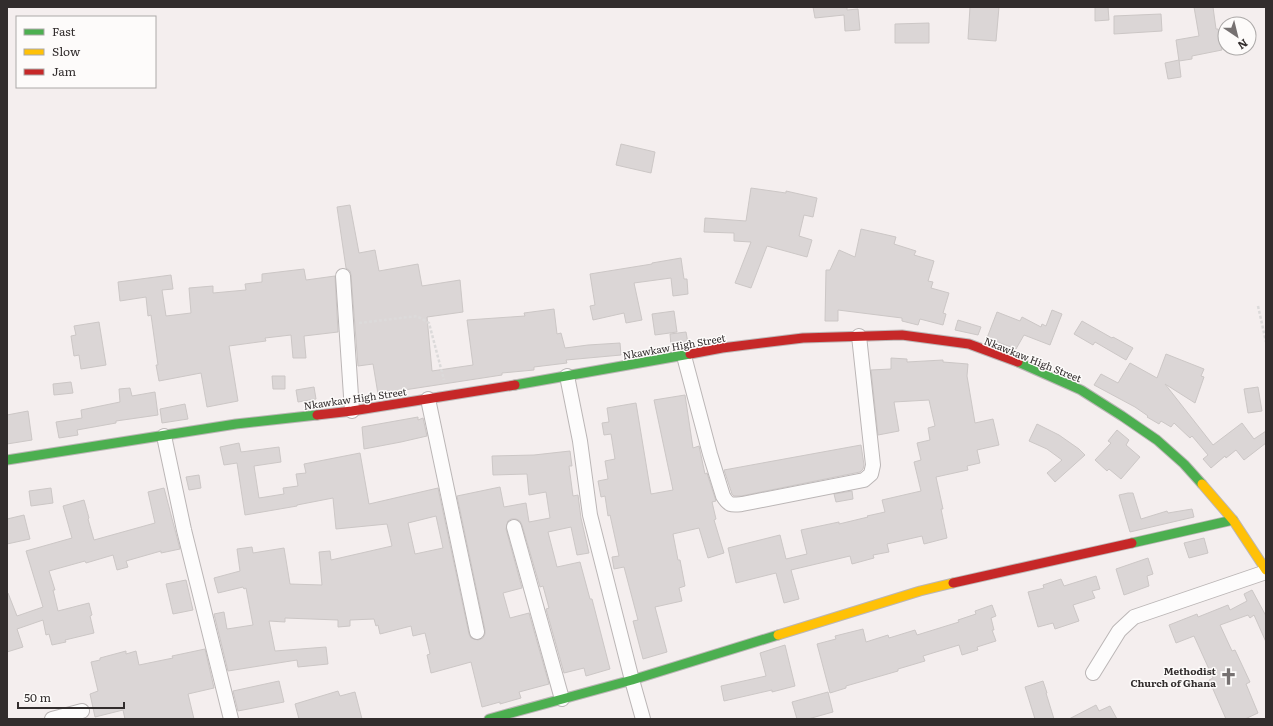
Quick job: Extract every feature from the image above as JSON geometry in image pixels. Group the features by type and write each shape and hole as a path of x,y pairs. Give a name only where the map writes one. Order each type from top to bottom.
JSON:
{"main road":[{"name":"Nkawkaw High Street","path":"7,460 236,424 352,411 567,376 722,348 803,338 902,335 969,344 1013,360 1081,390 1122,416 1157,440 1184,464 1233,520 1266,571"},
{"path":"489,719 632,680 920,592 1233,520"}],"street":[{"path":"343,276 352,411"},
{"path":"684,356 710,454 723,496 727,502 732,505 742,504 864,480 871,474 873,465 859,336"},
{"path":"567,376 580,441 590,515 643,719"},
{"path":"428,399 477,632"},
{"path":"164,436 184,530 231,719"},
{"path":"514,527 562,699"},
{"path":"1092,673 1119,631 1134,617 1266,571"},
{"path":"52,719 82,711"}],"path":[{"path":"1258,306 1266,342"},
{"path":"347,324 417,316 429,323 447,396"}],"building":[{"path":"813,7 847,7 847,10 858,9 860,30 845,31 844,15 815,18"},
{"path":"970,7 999,7 996,41 968,39"},
{"path":"1095,7 1108,7 1109,20 1095,21"},
{"path":"1194,7 1213,7 1217,29 1217,51 1192,56 1192,59 1179,61 1176,40 1199,36"},
{"path":"1161,14 1162,31 1114,34 1114,16"},
{"path":"929,23 929,43 895,43 895,24"},
{"path":"1179,60 1181,77 1168,79 1165,63"},
{"path":"621,144 655,152 651,173 616,165"},
{"path":"751,188 786,193 786,191 817,198 813,217 804,215 799,236 812,240 807,257 767,246 751,288 735,283 751,242 734,241 734,233 704,232 705,218 746,221"},
{"path":"350,205 359,253 375,250 379,271 418,264 422,286 460,280 463,312 427,317 432,371 473,365 467,320 525,316 524,313 554,309 557,334 561,333 565,348 620,343 621,355 566,360 567,363 534,367 534,370 502,373 502,375 378,394 373,364 358,366 351,275 350,271 346,268 337,207"},
{"path":"861,229 896,237 894,244 916,251 914,255 934,261 928,281 933,282 931,288 949,293 943,313 946,314 943,325 920,319 918,325 902,321 902,318 838,310 838,321 825,321 826,270 830,270 839,250 855,257"},
{"path":"681,258 684,279 687,279 688,294 673,296 671,278 634,283 642,320 626,323 624,313 593,320 590,306 595,305 590,274"},
{"path":"304,269 306,280 335,276 338,332 304,336 306,358 293,358 291,335 265,338 266,341 229,346 238,401 207,407 201,373 159,381 151,315 148,316 146,297 120,301 118,282 171,275 173,289 162,290 166,316 191,313 189,288 213,286 213,293 246,290 245,284 262,282 262,274"},
{"path":"1052,310 1062,314 1050,345 1024,335 1016,349 987,338 997,312 1020,321 1022,317 1041,327 1042,324 1046,326"},
{"path":"674,311 677,332 655,335 652,314"},
{"path":"958,320 981,327 978,335 955,330"},
{"path":"1082,321 1133,348 1126,360 1095,342 1093,345 1074,334"},
{"path":"99,322 106,365 81,369 79,355 74,356 71,336 76,335 74,326"},
{"path":"686,332 688,343 671,345 670,334"},
{"path":"1166,354 1204,369 1201,376 1204,377 1195,403 1165,384 1213,445 1242,423 1254,439 1266,431 1266,443 1244,460 1236,450 1226,458 1225,456 1211,468 1203,459 1208,455 1192,436 1190,438 1174,423 1171,427 1161,421 1159,424 1147,417 1148,416 1135,407 1094,385 1101,374 1118,383 1130,363 1157,378"},
{"path":"891,358 907,359 907,362 943,360 943,362 968,364 967,376 975,423 993,419 999,445 977,450 980,463 967,466 968,470 936,477 943,509 941,509 947,538 924,544 922,536 887,544 889,552 873,555 874,558 852,564 850,556 791,570 799,599 784,603 776,573 736,583 728,548 780,535 786,559 807,554 801,530 839,522 839,524 885,512 882,500 921,491 914,462 921,460 917,443 930,440 928,428 935,426 929,400 894,402 899,431 878,435 871,370 891,369"},
{"path":"272,376 285,376 285,389 273,389"},
{"path":"71,382 73,393 54,395 53,384"},
{"path":"314,387 316,399 298,402 296,390"},
{"path":"1258,387 1262,411 1248,413 1244,389"},
{"path":"130,388 132,396 155,392 158,415 116,421 116,423 77,430 78,435 59,438 56,422 82,418 81,410 120,402 119,389"},
{"path":"685,395 693,448 699,446 705,474 707,473 716,501 712,502 716,519 714,520 724,553 708,558 699,528 673,534 685,586 679,588 682,601 655,607 667,652 643,659 633,621 638,620 624,567 614,569 612,557 619,556 610,515 608,516 605,496 601,497 598,481 608,479 605,461 615,459 611,434 604,435 602,423 609,422 607,408 636,403 651,494 673,490 654,400"},
{"path":"185,404 188,419 162,423 160,409"},
{"path":"28,411 32,440 7,444 7,415"},
{"path":"418,417 418,420 423,418 427,436 364,449 362,427"},
{"path":"1037,424 1059,435 1085,455 1055,482 1047,473 1062,460 1047,449 1029,441"},
{"path":"1117,430 1129,440 1126,445 1140,457 1121,479 1109,469 1107,471 1095,460 1111,443 1108,441"},
{"path":"239,443 241,452 279,447 281,462 254,466 259,498 284,494 283,488 298,486 296,474 306,473 304,464 360,453 369,504 438,488 469,634 471,638 478,640 483,638 485,630 457,496 500,487 504,507 526,503 529,522 550,518 546,492 529,495 527,474 493,475 492,456 534,455 570,451 572,466 569,466 573,496 578,495 581,518 589,553 577,555 571,527 548,532 557,567 580,562 590,599 592,599 610,669 586,676 584,668 564,673 546,609 549,608 543,586 540,587 522,525 520,521 511,519 508,521 506,529 522,588 503,593 510,618 529,613 549,684 519,692 521,698 482,707 471,662 431,673 427,655 430,654 425,633 413,636 411,626 380,634 378,625 376,626 374,619 350,620 350,626 338,627 338,620 285,618 285,622 269,621 275,651 326,647 328,664 298,667 297,660 228,671 214,614 224,612 227,629 253,625 246,588 244,589 243,587 218,593 214,578 240,571 237,549 252,547 253,553 284,548 290,584 322,585 319,552 330,551 331,560 392,546 387,524 336,529 333,498 245,515 237,463 224,465 220,447","holes":["436,516 443,548 415,554 408,523"]},
{"path":"861,445 864,465 860,472 741,496 734,496 732,494 724,470"},
{"path":"199,475 201,488 189,490 186,477"},
{"path":"51,488 53,503 31,506 29,491"},
{"path":"164,488 180,549 161,553 161,551 126,561 128,567 117,570 113,555 86,563 85,561 49,571 55,590 53,590 58,611 89,603 94,633 65,640 66,642 52,645 49,634 46,635 43,620 17,629 23,647 7,652 7,594 8,593 17,616 43,607 26,551 72,538 63,506 84,500 94,540 155,523 148,492"},
{"path":"852,491 853,499 836,502 834,494"},
{"path":"1133,493 1141,519 1167,511 1168,513 1192,509 1194,517 1130,532 1119,495"},
{"path":"24,515 30,539 7,544 7,519"},
{"path":"1204,538 1208,553 1189,558 1184,543"},
{"path":"1148,558 1153,574 1147,576 1149,586 1124,595 1116,569"},
{"path":"1096,576 1100,589 1092,591 1095,598 1073,605 1079,621 1055,629 1053,623 1038,627 1028,592 1044,588 1043,585 1061,579 1064,586"},
{"path":"186,580 193,610 173,614 166,584"},
{"path":"1252,590 1266,616 1266,642 1254,615 1250,618 1248,615 1220,625 1232,651 1235,650 1250,682 1246,684 1258,713 1245,719 1226,719 1209,680 1213,678 1194,636 1176,643 1169,625 1197,614 1198,617 1228,605 1230,610 1247,601 1244,594"},
{"path":"992,605 996,616 991,618 994,630 992,630 996,641 977,647 978,650 962,655 959,645 923,656 925,661 898,669 898,671 846,686 846,688 830,693 817,644 836,639 835,636 863,629 866,642 888,635 889,638 915,630 917,635 959,622 958,620 976,614 975,611"},
{"path":"785,645 795,686 724,701 721,686 766,676 760,653"},
{"path":"205,649 214,688 188,694 194,719 125,719 123,710 95,717 90,694 98,691 91,662 126,651 126,654 136,651 139,665 173,658 172,656"},
{"path":"279,681 284,702 238,711 233,691"},
{"path":"1043,681 1054,719 1035,719 1025,687"},
{"path":"338,691 340,696 355,692 362,719 299,719 295,704"},
{"path":"828,692 833,712 808,719 797,719 792,702"},
{"path":"1096,705 1099,711 1110,706 1117,719 1069,719"}],"traffic: fast":[{"path":"515,385 690,354"},
{"path":"1018,362 1081,390 1122,416 1157,440 1184,464 1202,484"},
{"path":"7,460 236,424 317,415"},
{"path":"1132,543 1233,520"},
{"path":"489,719 632,680 778,635"}],"traffic: slow":[{"path":"1202,484 1233,520 1266,570"},
{"path":"778,635 920,591 953,583"}],"traffic: jam":[{"path":"690,354 722,348 803,338 902,335 969,344 1018,362"},
{"path":"317,415 352,411 515,385"},
{"path":"953,583 1132,543"}],"place":[{"name":"Methodist Church of Ghana","path":"1229,676"}]}
